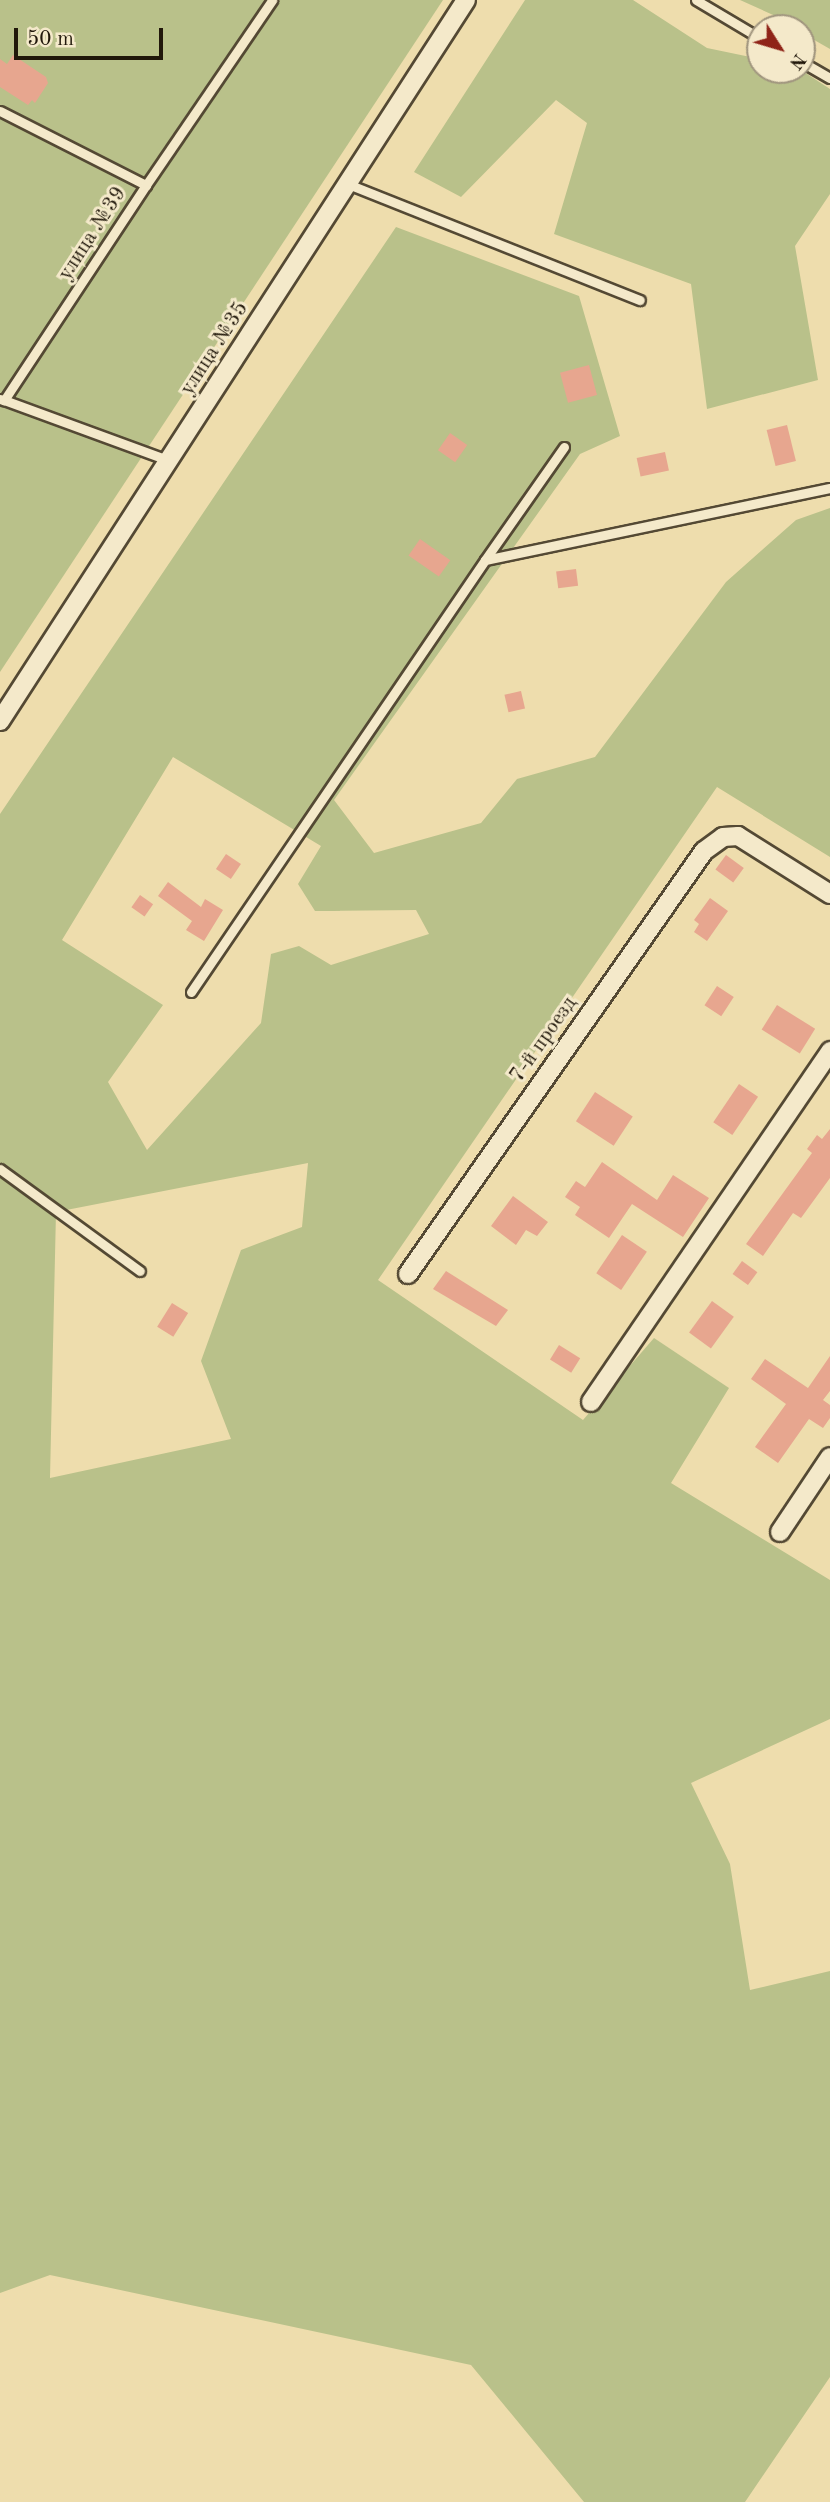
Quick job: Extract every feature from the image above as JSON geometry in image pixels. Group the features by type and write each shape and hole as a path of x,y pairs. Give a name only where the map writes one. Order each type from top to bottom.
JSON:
{"street":[{"name":"улица №35","path":"0,721 171,461 466,0"},
{"name":"7-й проезд","path":"408,1274 704,851 723,838 738,836 830,894"},
{"path":"592,1402 830,1051"},
{"path":"780,1532 830,1457"}],"lane":[{"path":"146,186 272,0"},
{"path":"696,0 746,29"},
{"name":"улица №39","path":"0,111 146,186 2,400"},
{"path":"348,184 640,300"},
{"path":"2,400 171,461"},
{"path":"191,992 564,447"},
{"path":"485,560 830,488"},
{"path":"0,1169 140,1271"}],"green space":[{"path":"0,0 443,0 0,672"},
{"path":"525,0 633,0 707,48 746,56 746,84 816,84 816,80 830,89 830,194 795,246 818,380 707,409 691,284 554,234 587,123 556,100 461,197 414,172"},
{"path":"740,0 830,0 830,49 816,41 816,14 771,14"},
{"path":"396,227 579,296 620,436 580,454 334,800 374,853 481,823 517,779 595,757 726,582 796,520 830,508 830,857 717,787 378,1280 583,1420 654,1338 729,1388 671,1483 830,1580 830,1719 691,1783 730,1864 750,1990 830,1971 830,2377 745,2502 584,2502 471,2365 50,2275 0,2293 0,814","holes":["173,757 321,846 298,884 315,911 416,910 429,934 331,965 299,946 271,954 261,1023 147,1150 108,1082 163,1005 62,940","308,1163 302,1227 241,1250 201,1361 231,1439 50,1478 56,1212"]}],"building":[{"path":"13,55 46,77 48,83 35,103 32,100 28,105 0,87 0,59 7,64"},
{"path":"589,365 597,395 568,403 560,373"},
{"path":"787,425 796,461 776,466 767,430"},
{"path":"450,433 467,445 455,462 438,450"},
{"path":"665,452 669,471 641,477 637,458"},
{"path":"420,539 450,560 439,577 409,555"},
{"path":"576,569 578,586 558,588 556,571"},
{"path":"521,691 525,709 508,712 504,695"},
{"path":"226,854 241,864 231,879 216,869"},
{"path":"726,855 744,868 733,882 715,870"},
{"path":"168,882 201,907 205,899 223,910 204,941 186,930 192,921 158,896"},
{"path":"140,895 153,904 145,916 131,907"},
{"path":"710,898 728,911 707,941 694,932 699,924 694,920"},
{"path":"717,986 734,997 721,1016 704,1005"},
{"path":"777,1005 815,1029 800,1053 762,1030"},
{"path":"739,1084 758,1097 732,1135 713,1122"},
{"path":"595,1092 633,1117 614,1146 576,1121"},
{"path":"830,1129 830,1178 801,1218 793,1213 763,1256 746,1244 812,1153 807,1149 817,1135 822,1139"},
{"path":"602,1162 657,1200 673,1175 709,1198 683,1237 632,1204 609,1238 575,1215 580,1207 565,1197 576,1181 585,1187"},
{"path":"513,1196 548,1222 537,1236 526,1230 516,1245 491,1226"},
{"path":"622,1235 647,1252 621,1290 596,1273"},
{"path":"742,1261 757,1272 748,1285 733,1274"},
{"path":"446,1271 508,1310 496,1326 433,1289"},
{"path":"712,1301 734,1317 711,1348 689,1333"},
{"path":"172,1303 188,1313 173,1337 157,1327"},
{"path":"559,1345 580,1358 571,1373 550,1359"},
{"path":"830,1356 830,1391 823,1400 830,1405 830,1418 823,1428 809,1419 778,1463 755,1447 786,1404 751,1379 765,1359 808,1388"}]}
